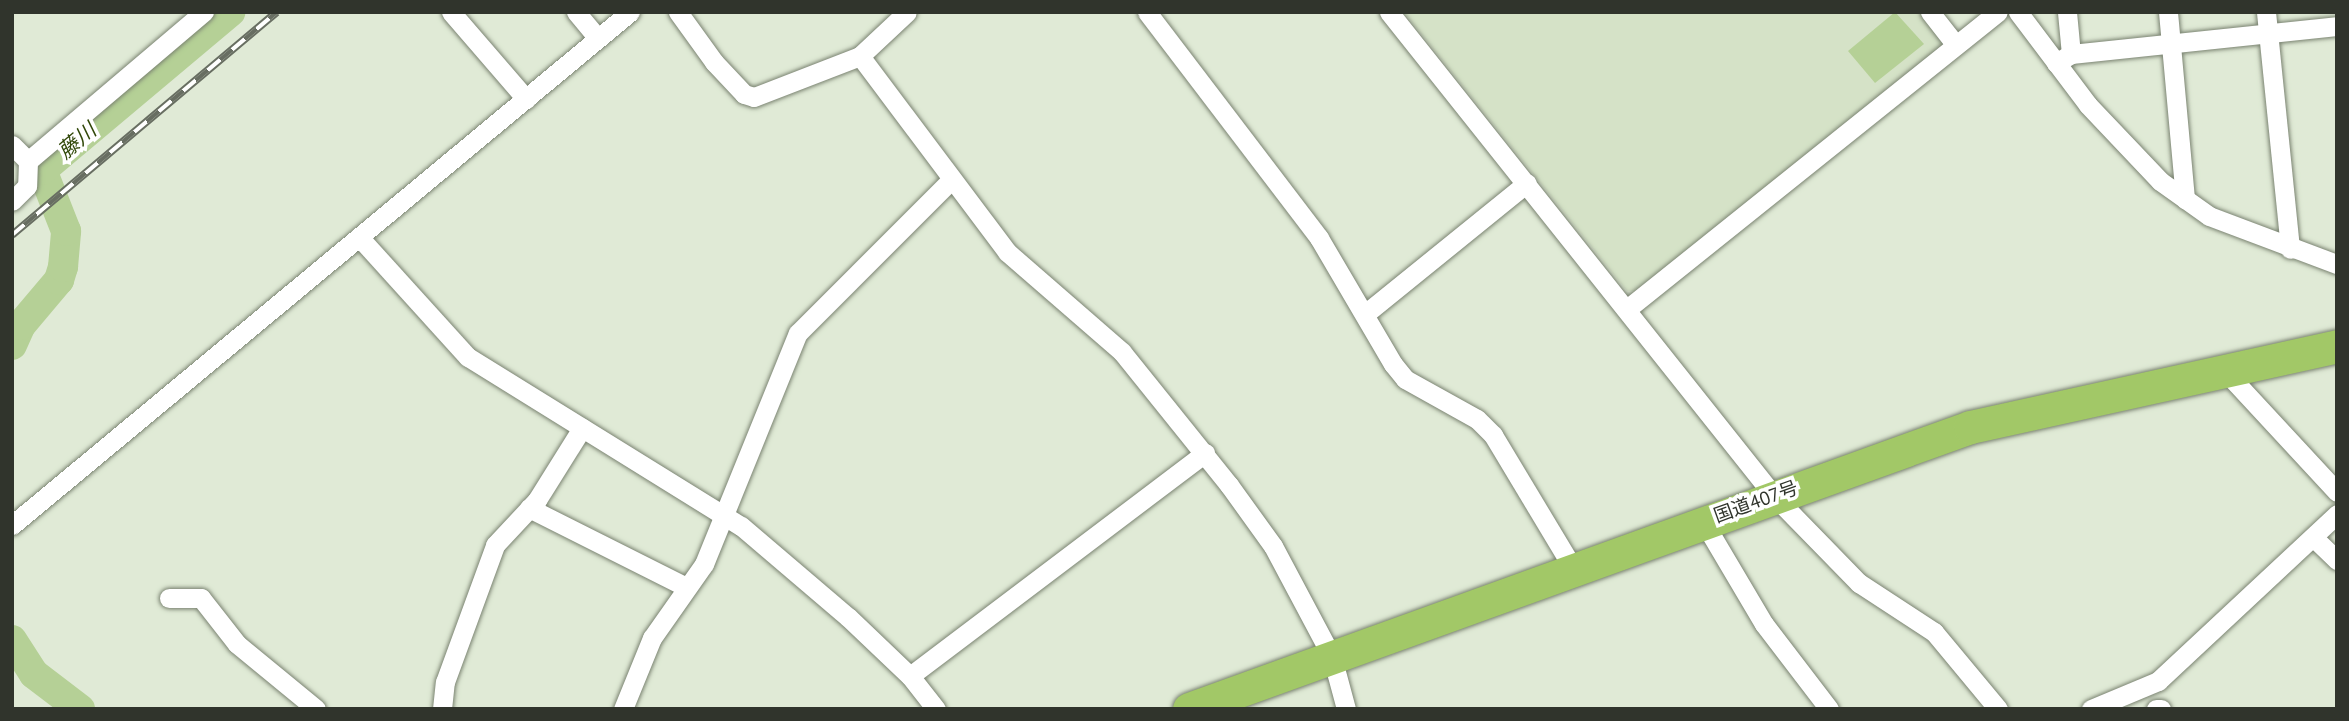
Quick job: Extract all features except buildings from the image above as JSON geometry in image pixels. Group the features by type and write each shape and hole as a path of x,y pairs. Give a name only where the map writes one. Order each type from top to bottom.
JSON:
{"highway":[{"name":"国道407号","path":"1189,709 1703,521 1970,427 2337,346"}],"street":[{"path":"28,161 204,12"},
{"path":"451,12 526,99"},
{"path":"576,12 598,38"},
{"path":"12,525 629,12"},
{"path":"678,12 714,62 744,94 754,97 860,57 906,12"},
{"path":"1389,12 1774,496 1859,583 1934,632 1998,709"},
{"path":"1930,12 1956,45"},
{"path":"1627,309 1998,12"},
{"path":"2018,12 2064,58 2088,105 2151,172 2209,216 2337,264"},
{"path":"2064,58 2067,12"},
{"path":"2168,12 2185,198"},
{"path":"2266,12 2290,248"},
{"path":"1150,13 1319,238 1405,379 1477,419 1493,435 1573,568"},
{"path":"2064,58 2337,26"},
{"path":"860,57 1007,252 1122,352 1205,453 1273,546 1332,657 1346,709"},
{"path":"12,145 28,161 27,186 12,201"},
{"path":"623,709 652,638 704,564 722,514 798,333 951,180"},
{"path":"1365,314 1527,183"},
{"path":"359,237 468,357 741,526 848,617 910,676 936,709"},
{"path":"2224,370 2337,492"},
{"path":"442,709 445,682 495,545 530,508 582,428"},
{"path":"910,676 1205,453"},
{"path":"530,508 687,587"},
{"path":"2091,709 2158,681 2337,514"},
{"path":"1703,521 1764,624 1829,709"},
{"path":"2314,538 2337,560"},
{"path":"169,598 201,598 237,644 316,709"}],"shaded area":[{"path":"1404,12 1923,12 1945,39 1943,46 1635,291 1627,291"},
{"path":"1895,12 1924,44 1875,83 1848,51"}],"waterway":[{"name":"藤川","path":"12,345 21,325 59,280 63,267 66,231 42,170 230,12"},
{"name":"藤川","path":"12,640 34,674 80,709"}],"railway":[{"path":"12,235 277,12"}]}
